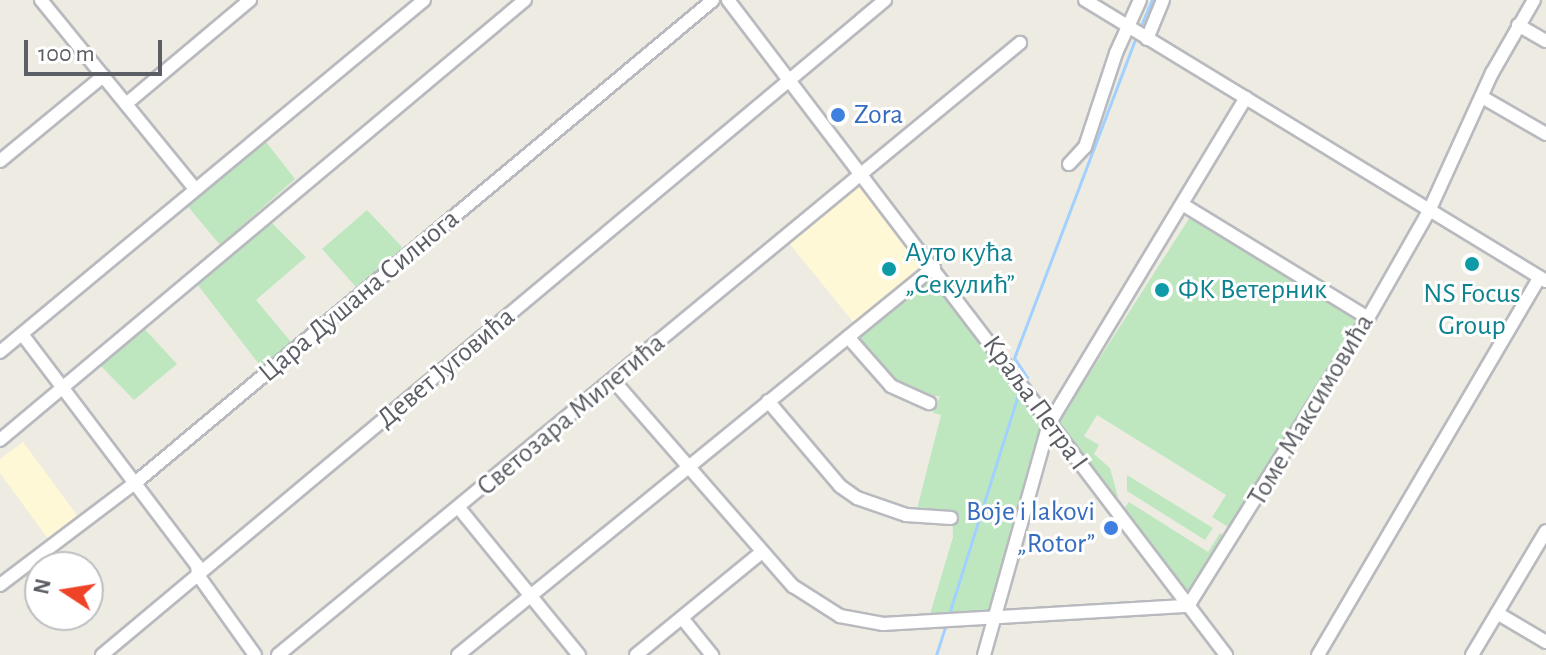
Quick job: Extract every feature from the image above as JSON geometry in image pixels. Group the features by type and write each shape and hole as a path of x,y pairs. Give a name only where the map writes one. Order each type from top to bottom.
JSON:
{"street":[{"path":"41,0 195,189"},
{"path":"126,104 250,0"},
{"path":"0,352 424,0"},
{"path":"0,440 525,0"},
{"name":"Цара Душана Силнога","path":"0,585 135,483 713,0"},
{"name":"Краља Петра I","path":"728,0 1226,655"},
{"name":"Девет Југовића","path":"102,655 885,0"},
{"path":"1085,0 1543,279 1318,655"},
{"path":"1069,164 1085,147 1140,0"},
{"path":"1147,39 1163,0"},
{"name":"Томе Максимовића","path":"1188,606 1368,318 1429,211 1482,97 1534,0"},
{"path":"1518,25 1546,41"},
{"name":"Светозара Милетића","path":"278,655 1020,43"},
{"path":"0,161 103,76"},
{"path":"1482,97 1546,134"},
{"path":"984,655 1049,424 1246,98"},
{"path":"1182,204 1368,318"},
{"path":"458,655 934,267"},
{"path":"22,334 197,565 198,575 255,655"},
{"path":"848,337 891,386 929,403"},
{"path":"613,380 804,597 840,616 883,624 1188,606"},
{"path":"768,401 840,486 857,498 906,515 951,518"},
{"path":"459,508 579,655"},
{"path":"1472,655 1546,531"},
{"path":"636,655 762,552"},
{"path":"1497,613 1546,642"},
{"path":"682,618 712,655"}],"shaded area":[{"path":"861,182 925,265 854,323 789,243"},
{"path":"23,442 79,518 49,540 0,473 0,459"}],"green space":[{"path":"263,138 295,179 220,245 185,203"},
{"path":"367,210 404,249 356,287 322,249"},
{"path":"1190,217 1357,321 1233,530 1212,517 1226,495 1097,415 1084,436 1099,445 1094,454 1110,468 1118,497 1114,499 1058,423"},
{"path":"269,220 306,257 256,300 292,343 262,368 197,284"},
{"path":"932,276 1043,426 990,611 930,614 953,537 952,511 917,509 941,415 933,413 940,396 921,396 892,382 855,339"},
{"path":"141,325 177,364 134,400 98,363"},
{"path":"1127,475 1213,528 1205,540 1127,491"},
{"path":"1129,502 1208,552 1220,533 1228,538 1188,595 1123,510"}],"waterway":[{"path":"1139,30 1152,0"},
{"path":"1025,382 1027,377 1014,358 1136,37"},
{"path":"948,617 1019,392"},
{"path":"936,655 946,624"}],"place":[{"name":"Zora","path":"838,115"},
{"name":"NS Focus Group","path":"1472,264"},
{"name":"Ауто кућа „Секулић”","path":"889,269"},
{"name":"ФК Ветерник","path":"1162,290"},
{"name":"Boje i lakovi „Rotor”","path":"1111,528"}]}
